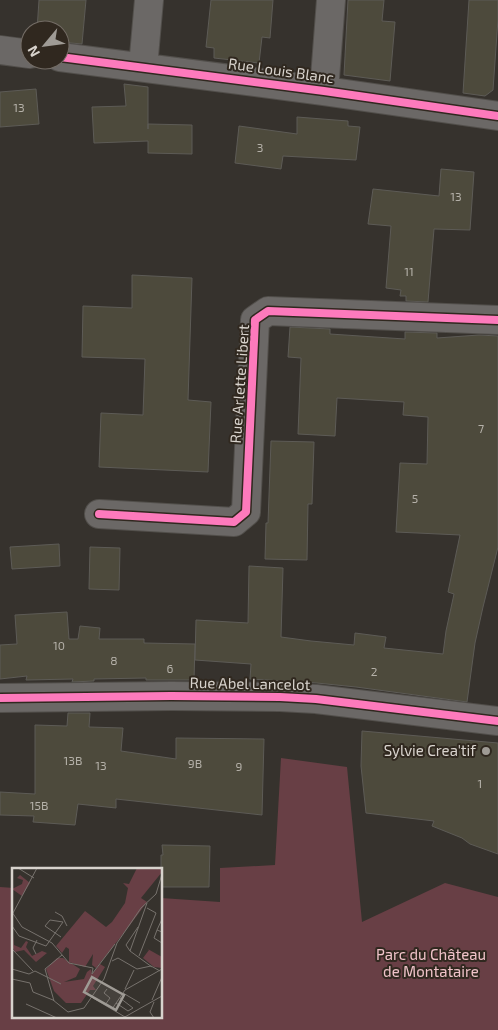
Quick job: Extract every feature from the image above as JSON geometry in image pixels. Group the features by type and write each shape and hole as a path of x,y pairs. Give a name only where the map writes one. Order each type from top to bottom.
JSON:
{"street":[{"path":"143,67 148,0"},
{"path":"324,91 331,0"},
{"path":"0,50 20,53"},
{"name":"Rue Louis Blanc","path":"70,58 498,116"},
{"name":"Rue Arlette Libert","path":"99,514 234,522 246,512 255,320 268,311 498,320"},
{"name":"Rue Abel Lancelot","path":"0,698 280,697 316,699 498,721"}],"green space":[{"name":"Parc du Château de Montataire","path":"281,758 347,767 362,922 445,883 498,897 498,1030 0,1030 0,887 12,888 12,1018 162,1018 162,898 220,902 220,868 275,865"}],"building":[{"path":"39,0 86,0 82,44 70,43 70,20 38,20"},
{"path":"211,0 273,0 270,38 262,37 259,63 214,58 214,48 206,47"},
{"path":"348,0 384,0 382,21 395,22 390,81 344,75"},
{"path":"469,0 498,0 493,90 485,96 463,93"},
{"path":"124,84 148,87 148,124 192,125 192,154 148,153 148,141 94,143 92,107 126,106"},
{"path":"36,89 39,124 0,127 0,92"},
{"path":"297,117 348,121 348,126 360,127 356,160 283,156 281,169 235,163 239,126 297,134"},
{"path":"441,169 474,172 470,230 434,229 428,302 406,301 406,296 400,296 401,290 386,288 391,226 368,224 373,189 439,196"},
{"path":"132,275 192,278 188,400 211,402 208,472 99,467 101,413 143,415 145,359 82,357 83,306 132,308"},
{"path":"290,327 330,329 330,334 405,339 405,332 437,333 437,338 479,335 498,336 498,547 475,643 467,702 356,687 250,679 251,664 195,660 196,620 248,623 249,566 283,568 281,637 354,645 355,633 386,637 384,648 443,654 454,594 448,592 460,535 396,532 400,463 427,464 428,417 403,415 404,402 337,398 335,436 298,434 301,358 288,357"},
{"path":"271,441 314,442 312,504 308,504 307,560 265,559"},
{"path":"59,544 60,566 12,569 10,547"},
{"path":"90,547 120,548 119,590 89,589"},
{"path":"67,612 69,639 78,639 80,626 100,628 99,639 144,639 144,643 195,644 194,680 146,680 146,678 94,679 94,681 72,682 73,679 26,680 27,676 0,679 0,645 17,644 15,615"},
{"path":"68,713 90,713 89,727 123,728 121,751 176,759 176,738 264,739 262,815 116,799 116,808 78,804 75,825 33,822 34,816 0,815 0,792 35,794 35,725 67,726"},
{"path":"362,731 498,743 498,854 470,844 462,838 432,826 434,821 366,813 361,766"},
{"path":"162,845 210,846 209,887 162,887 161,855 163,855"}],"cycle path":[{"path":"70,58 324,91 498,116"},
{"path":"99,514 234,522 246,512 255,320 268,311 498,320"},
{"path":"0,698 280,697 316,699 498,721"}],"place":[{"name":"Sylvie Crea'tif","path":"486,751"}]}
